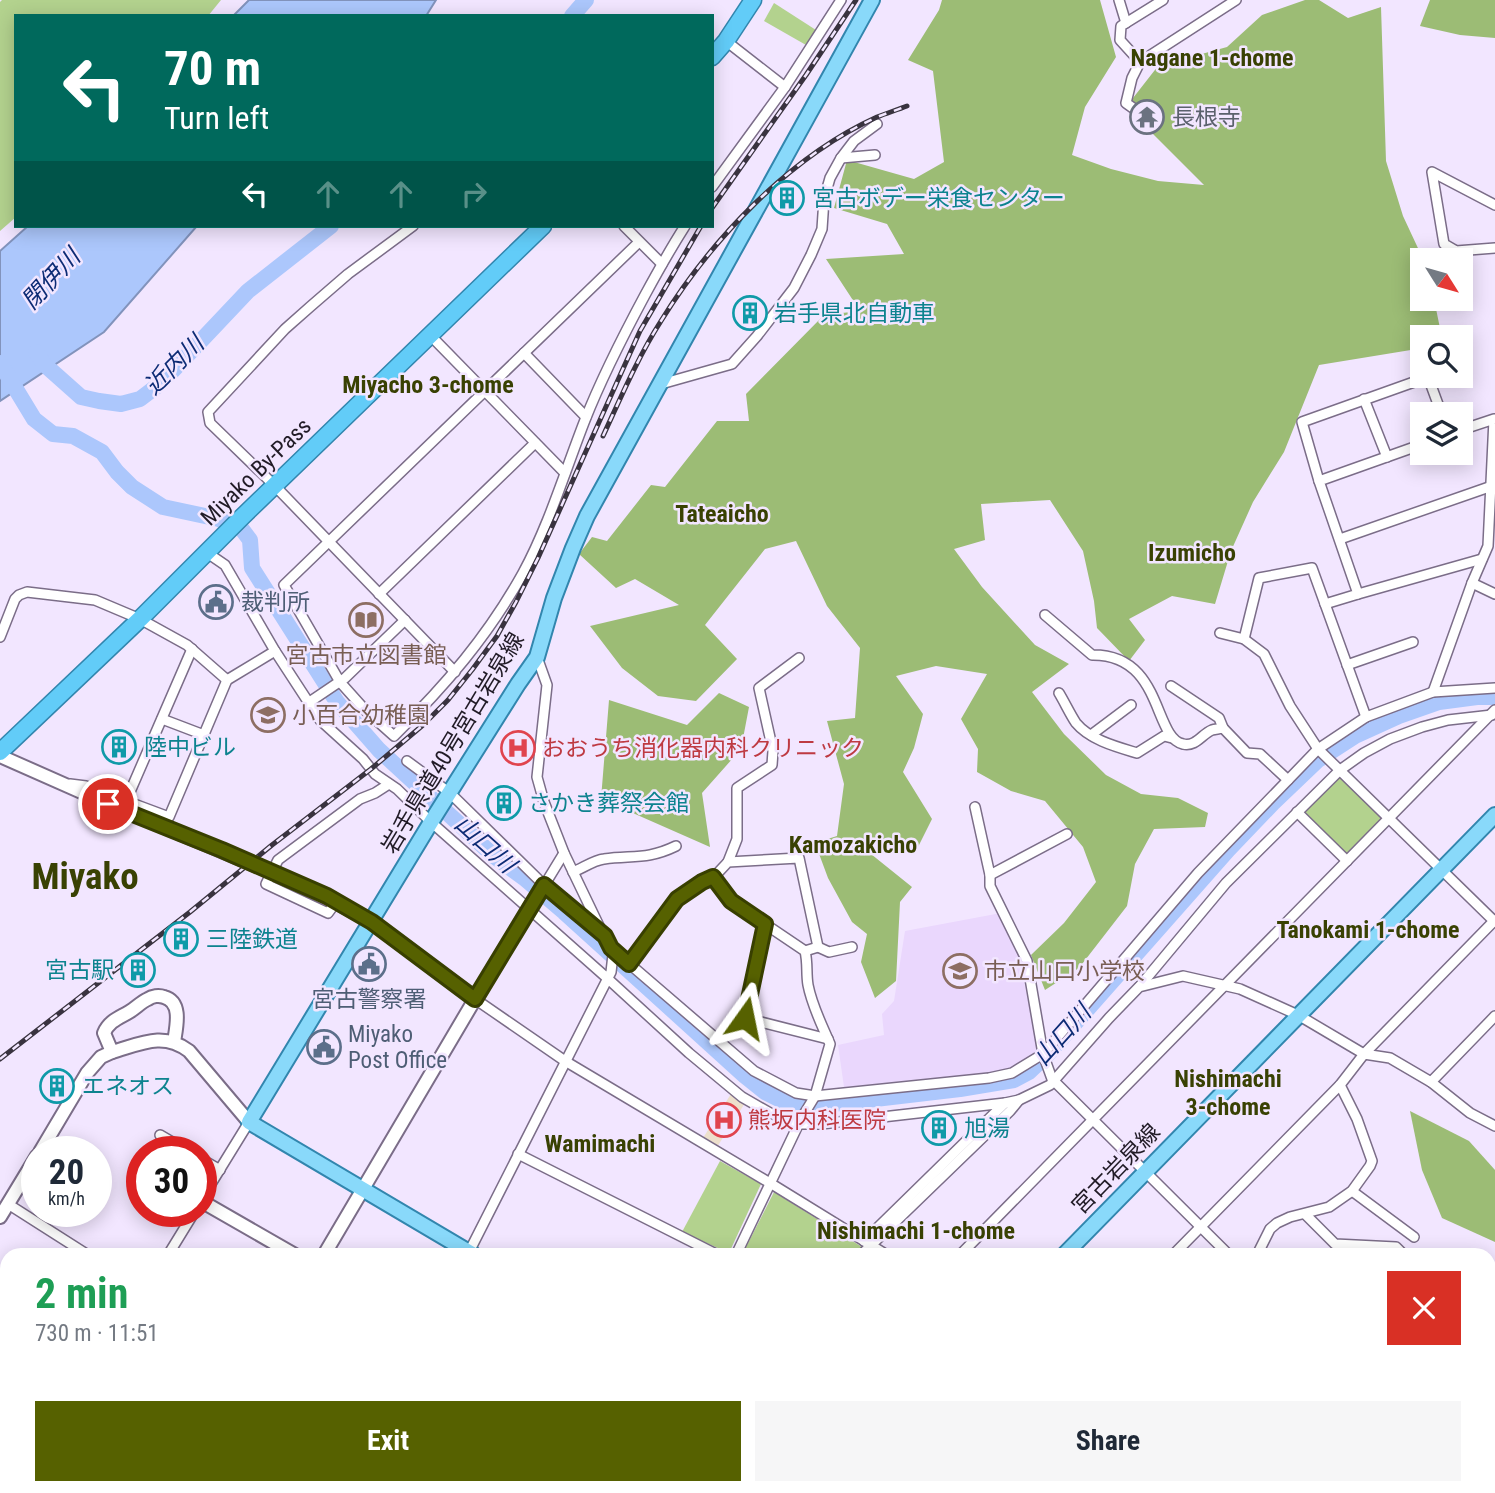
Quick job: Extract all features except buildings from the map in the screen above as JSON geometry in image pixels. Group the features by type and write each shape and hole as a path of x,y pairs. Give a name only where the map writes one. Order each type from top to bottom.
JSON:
{"highway":[{"path":"714,55 753,0"},
{"name":"Miyako By-Pass","path":"0,754 541,228"}],"main road":[{"name":"岩手県道40号宮古岩泉線","path":"249,1122 448,795 517,684 537,657 554,597 587,516 872,0"},
{"name":"宮古岩泉線","path":"1070,1248 1495,815"},
{"path":"249,1122 460,1248"}],"street":[{"path":"714,184 785,87 841,0"},
{"path":"1119,0 1126,23"},
{"path":"1140,62 1119,40 1121,26 1163,0"},
{"path":"1133,108 1126,103 1132,78 1140,62 1236,0"},
{"path":"726,41 785,87"},
{"path":"661,384 732,364 772,317 794,288 822,229 824,199 830,178 854,141 877,124"},
{"path":"841,158 875,155"},
{"path":"1495,205 1432,172 1444,244 1456,251 1495,248"},
{"path":"410,228 348,274 285,329 208,412 211,423 456,672"},
{"path":"626,228 662,264"},
{"path":"639,242 284,585 336,684 394,736 456,672 492,624 523,573 620,341 684,228"},
{"path":"429,334 565,473"},
{"path":"524,353 586,417"},
{"path":"1358,594 1319,481 1302,422 1428,377 1437,402"},
{"path":"1364,399 1387,457"},
{"path":"1433,692 1488,546 1494,419 1473,426"},
{"path":"379,594 535,443"},
{"path":"1319,481 1410,449"},
{"path":"1340,540 1492,486"},
{"path":"206,552 225,565 308,703 331,731 375,774 434,818 609,975 689,1053 742,1097 770,1113 821,1125 1006,1103 1051,1085 1139,987 1226,883 1338,769 1364,753 1422,727 1494,713"},
{"path":"1325,604 1482,559"},
{"path":"1244,639 1259,578 1312,568 1366,717"},
{"path":"1472,583 1495,594"},
{"path":"0,637 15,599 27,592 95,600 140,619 187,645 226,680"},
{"path":"1045,615 1093,655 1106,655 1133,667 1148,686 1172,738"},
{"path":"308,703 336,684 405,620"},
{"path":"1179,1248 1340,1085 1364,1054 1495,921 1320,750 1290,706 1264,654 1244,639 1220,633"},
{"path":"1347,665 1413,642"},
{"path":"126,802 192,649"},
{"path":"59,783 86,786 169,817 226,680 275,651"},
{"path":"537,657 547,685 537,777 564,853 612,951 754,1071 796,1093 815,1096 989,1078 1012,1073 1043,1054 1198,873 1320,750 1366,717 1433,692 1495,688"},
{"path":"629,964 677,899 713,877 728,862 737,839 737,788 772,765 773,751 759,688 799,658"},
{"path":"1171,686 1219,719 1223,728 1247,753 1260,754 1288,780"},
{"path":"1059,694 1077,724 1091,735 1137,752 1164,736 1182,744 1192,744 1210,730 1223,728"},
{"path":"1091,735 1131,705"},
{"path":"967,1248 1494,713"},
{"path":"162,719 204,735"},
{"path":"0,754 59,783 312,889 372,922 565,1062 875,1248"},
{"path":"407,761 448,795 544,886 605,936"},
{"path":"336,902 328,913 266,884 278,860 360,799 389,784"},
{"path":"975,807 990,886 1027,961 1043,1054 1053,1080 1221,1248"},
{"path":"1297,812 1347,862"},
{"path":"990,875 1067,834"},
{"path":"573,872 601,859 643,857 662,853 676,846"},
{"path":"328,1248 564,853"},
{"path":"728,862 799,858 818,947"},
{"path":"713,877 731,901 805,951 811,999 830,1044 815,1096 800,1121 739,1248"},
{"path":"765,924 745,1018 828,1039"},
{"path":"805,951 818,947 829,952 852,947"},
{"path":"473,1248 609,975 612,951"},
{"path":"1139,987 1183,976 1240,989 1298,1016 1364,1054 1390,1058 1431,1082 1470,1113 1495,1126"},
{"path":"112,1052 105,1040 106,1028 155,996 166,997 177,1011 174,1042"},
{"path":"1431,1082 1491,1027 1495,1016"},
{"path":"50,1136 87,1073 101,1057 152,1041 174,1042 189,1051 249,1122 217,1175"},
{"path":"1260,1248 1270,1229 1277,1223 1329,1206 1352,1191 1370,1166 1372,1161 1357,1119 1340,1085"},
{"path":"867,1243 1019,1100"},
{"path":"864,1248 1006,1103"},
{"path":"518,1154 704,1248"},
{"path":"0,1217 21,1182"},
{"path":"1352,1191 1414,1237"},
{"path":"8,1204 77,1248"},
{"path":"217,1209 283,1248"},
{"path":"1305,1214 1335,1244 1397,1248"},
{"path":"176,1248 187,1227"}],"shaded area":[{"name":"市立山口小学校","path":"1001,913 1009,939 1015,940 1039,1052 1012,1068 986,1073 844,1087 838,1045 884,1035 882,1014 894,1001 905,931"},
{"name":"熊坂内科医院","path":"731,1094 745,1103 717,1147 703,1138"}],"green space":[{"path":"221,0 210,14 14,14 14,219 0,231 0,2"},
{"path":"942,0 1100,0 1116,57 1085,107 1072,155 1111,169 1158,181 1204,185 1126,107 1158,66 1227,47 1262,15 1305,0 1319,0 1348,18 1381,7 1386,161 1403,216 1418,248 1410,248 1410,312 1437,312 1439,325 1410,325 1410,350 1319,365 1284,452 1253,502 1231,551 1215,604 1172,596 1129,619 1145,640 1129,661 1097,628 1083,551 1050,500 981,504 985,540 954,549 982,587 1035,645 1069,664 1032,692 1064,734 1106,775 1141,794 1178,798 1208,813 1205,827 1154,829 1135,864 1127,906 1079,968 1045,990 1031,955 1064,923 1096,882 1083,847 1045,801 1011,791 977,772 978,749 961,719 987,674 936,666 896,676 923,714 914,748 903,772 932,819 917,849 874,841 866,850 912,887 900,902 896,981 875,998 861,962 867,934 852,922 828,878 815,843 837,836 844,784 827,721 855,718 860,648 827,606 796,541 765,549 705,625 737,659 696,701 658,696 622,668 590,626 679,605 635,579 616,588 579,554 592,537 607,541 651,485 665,487 717,421 749,421 746,394 824,315 860,311 826,259 904,254 887,224 834,208 847,160 914,179 944,162 933,71 908,60 939,10"},
{"path":"1430,0 1495,0 1495,38 1460,35 1420,26"},
{"path":"774,3 816,30 806,45 764,21"},
{"path":"719,693 749,707 741,749 702,793 710,847 601,799 609,700 687,725"},
{"path":"1340,774 1384,818 1346,856 1301,812"},
{"path":"1410,1111 1469,1141 1495,1170 1495,1242 1442,1218 1422,1170"},
{"path":"720,1161 761,1184 731,1248 718,1248 682,1232"},
{"path":"774,1192 862,1247 861,1248 746,1248"}],"water":[{"path":"249,0 436,0 427,14 235,14"},
{"name":"閉伊川","path":"26,228 195,228 104,332 0,401 0,251"}],"waterway":[{"name":"近内川","path":"574,14 586,0"},
{"name":"近内川","path":"36,352 45,365 81,397 121,404 140,399 161,383 248,291 328,228"},
{"name":"山口川","path":"0,363 34,419 53,434 73,436 102,452 132,487 163,507 219,519 241,528 250,540 252,568 337,702 379,750 494,856 564,912 745,1076 765,1092 794,1104 824,1105 960,1089 1014,1080 1029,1072 1228,850 1318,760 1355,736 1399,716 1439,702 1495,697"}],"railway":[{"path":"714,205 856,0"},
{"path":"603,436 637,363 661,321 703,261 728,231 783,178 813,154 877,117 907,106"},
{"path":"0,1059 371,769 448,700 497,636 516,602 640,331 700,228"}],"place":[{"name":"長根寺","path":"1147,117"},
{"name":"宮古ボデー栄食センター","path":"787,198"},
{"name":"岩手県北自動車","path":"750,313"},
{"name":"裁判所","path":"216,602"},
{"name":"宮古市立図書館","path":"366,620"},
{"name":"小百合幼稚園","path":"268,715"},
{"name":"陸中ビル","path":"119,747"},
{"name":"おおうち消化器内科クリニック","path":"518,748"},
{"name":"さかき葬祭会館","path":"504,803"},
{"name":"三陸鉄道","path":"181,939"},
{"name":"宮古警察署","path":"369,964"},
{"name":"宮古駅","path":"138,970"},
{"name":"市立山口小学校","path":"960,971"},
{"name":"Miyako Post Office","path":"324,1047"},
{"name":"エネオス","path":"57,1086"},
{"name":"熊坂内科医院","path":"724,1120"},
{"name":"旭湯","path":"939,1128"}],"district":[{"name":"Nagane 1-chome","path":"1212,58"},
{"name":"Miyacho 3-chome","path":"428,385"},
{"name":"Tateaicho","path":"722,514"},
{"name":"Izumicho","path":"1192,553"},
{"name":"Kamozakicho","path":"853,845"},
{"name":"Miyako","path":"85,876"},
{"name":"Tanokami 1-chome","path":"1368,930"},
{"name":"Nishimachi 3-chome","path":"1228,1093"},
{"name":"Wamimachi","path":"600,1144"},
{"name":"Nishimachi 1-chome","path":"916,1231"}],"route":[{"path":"108,804 327,896 372,922 475,999 544,885 605,936 611,948 629,964 677,899 713,877 731,901 765,924 745,1018"}]}
